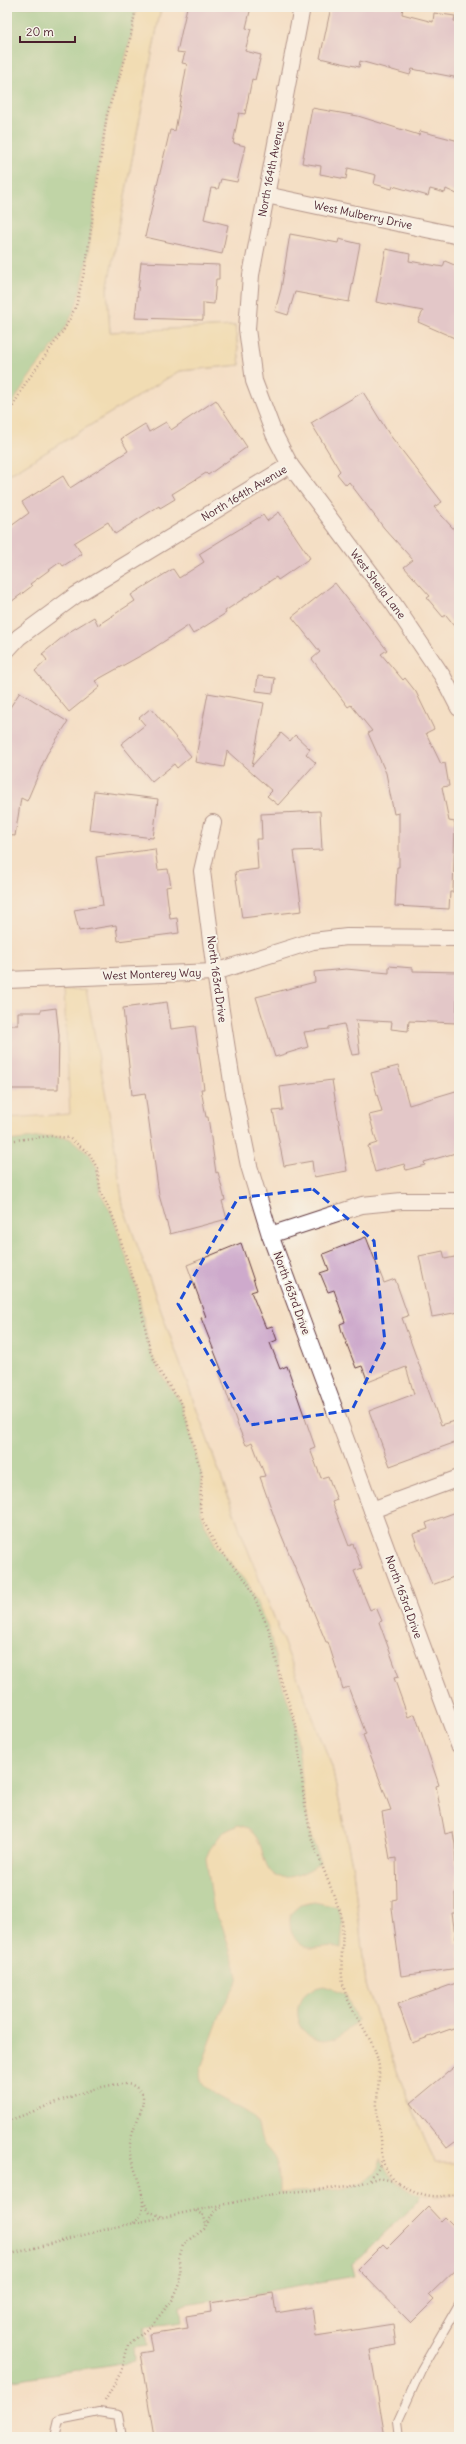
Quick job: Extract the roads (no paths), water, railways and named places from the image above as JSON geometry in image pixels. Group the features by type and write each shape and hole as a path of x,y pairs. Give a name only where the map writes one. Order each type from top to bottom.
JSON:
{"street":[{"name":"North 164th Avenue","path":"7,650 25,632 76,595 290,465 274,434 254,381 247,329 251,275 302,7"},
{"name":"West Mulberry Drive","path":"266,195 459,236"},
{"name":"West Sheila Lane","path":"290,465 393,603 443,677 459,708"},
{"name":"North 163rd Drive","path":"213,823 202,871 233,1088 248,1159 270,1235 459,1745"},
{"name":"West Monterey Way","path":"7,980 216,972 313,941 376,936 459,938"},
{"path":"270,1235 362,1205 402,1201 459,1201"},
{"path":"372,1510 459,1478"}],"lane":[{"path":"400,2437 398,2421 421,2370 459,2304"},
{"path":"55,2437 59,2420 99,2412 118,2415 122,2437"}]}
